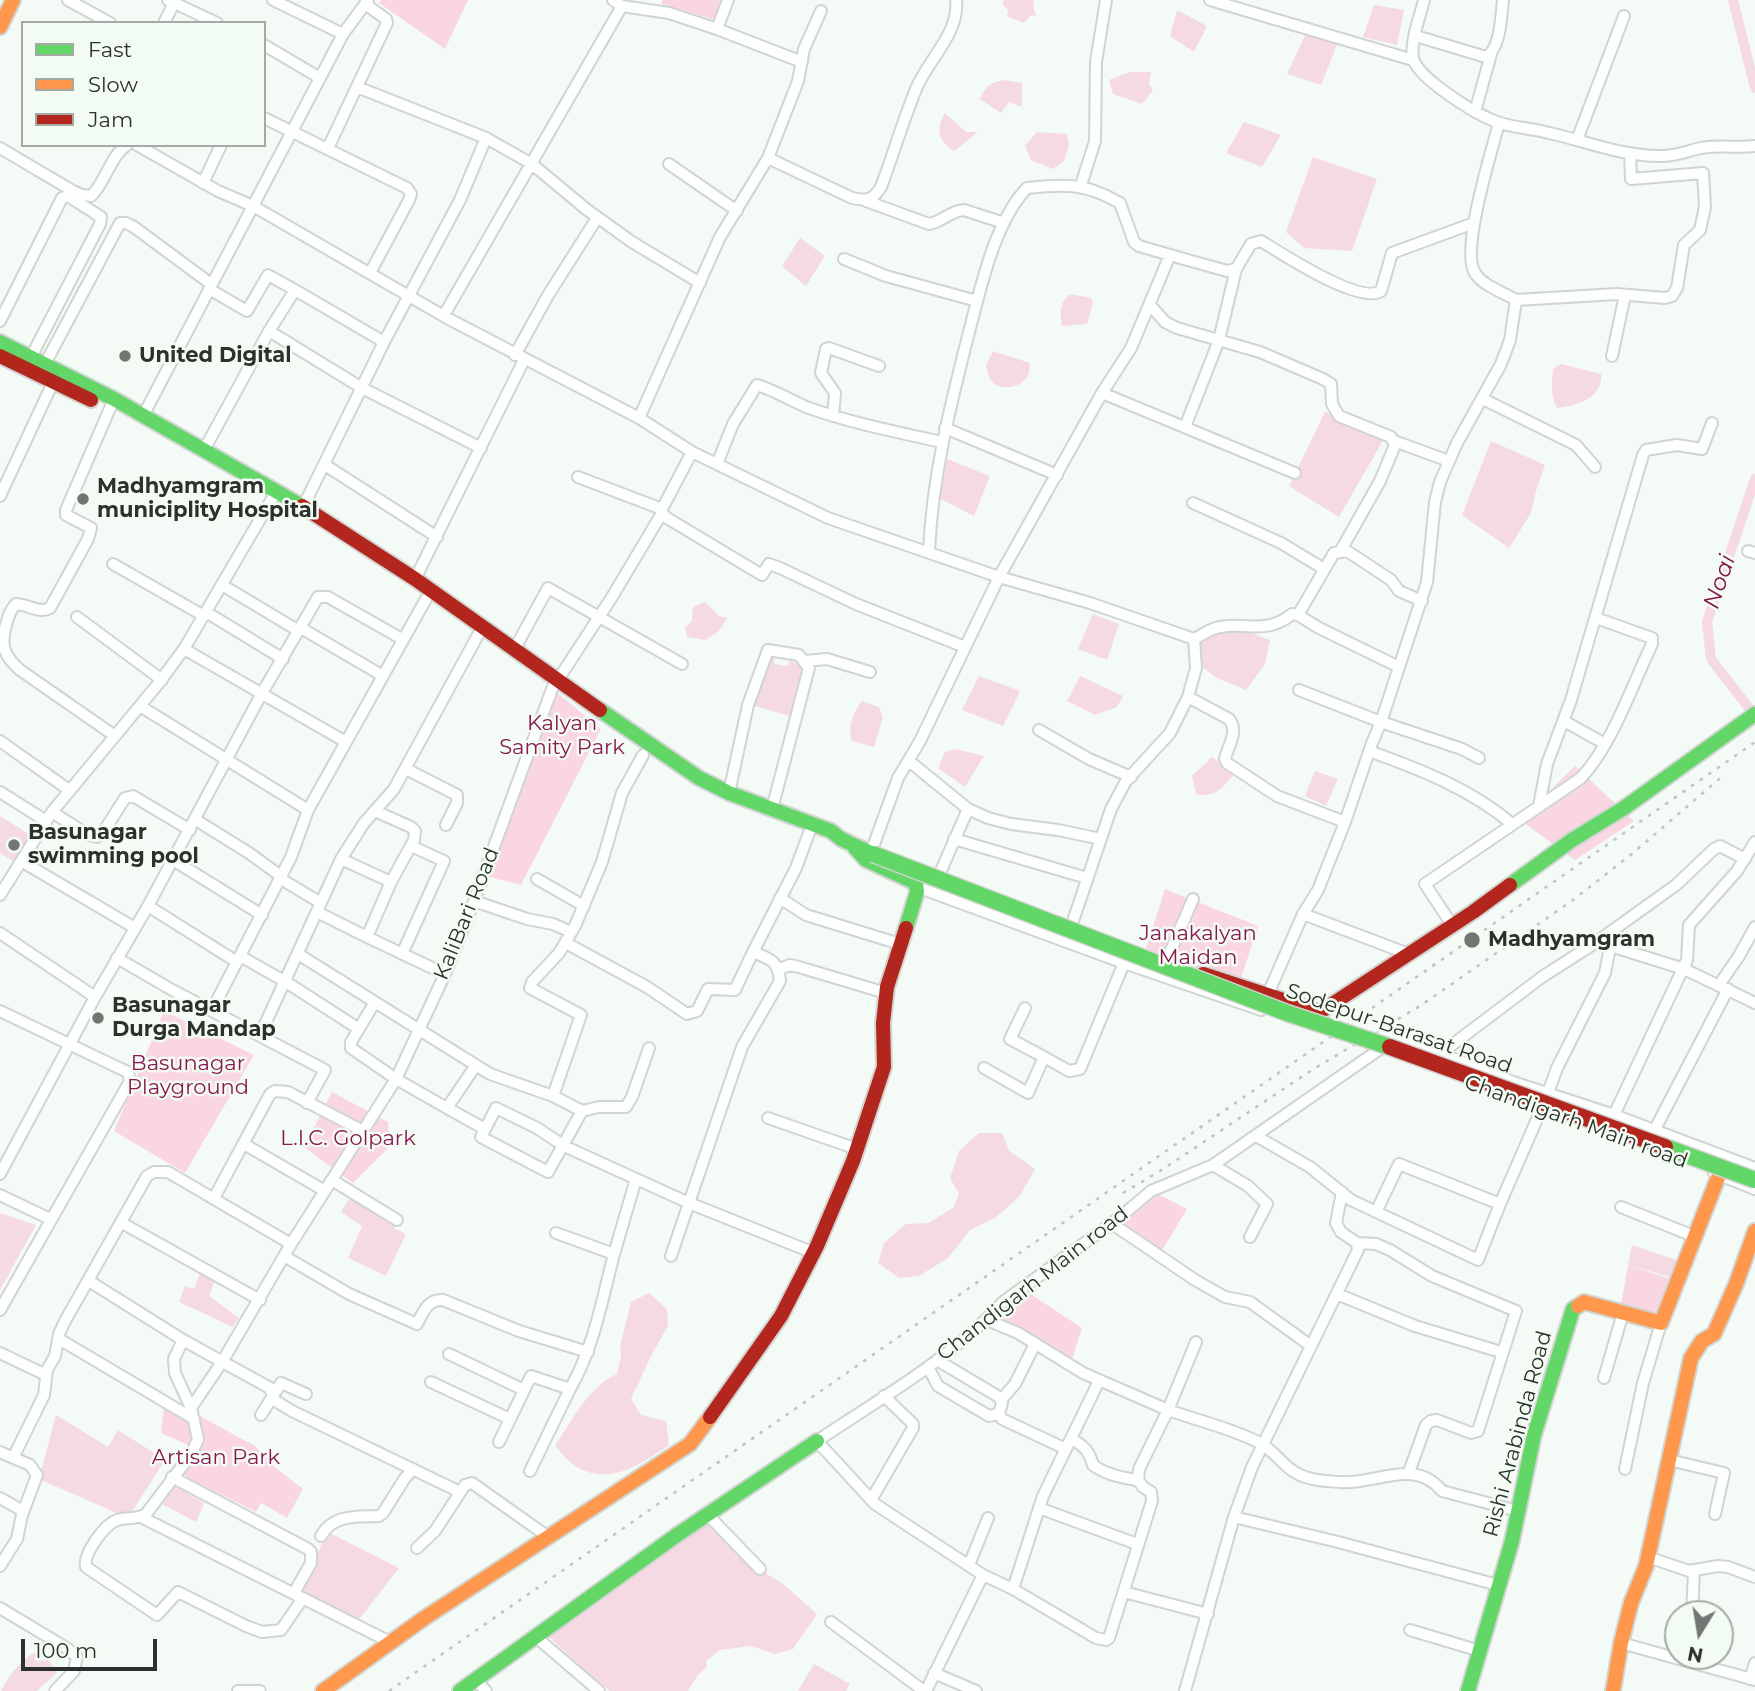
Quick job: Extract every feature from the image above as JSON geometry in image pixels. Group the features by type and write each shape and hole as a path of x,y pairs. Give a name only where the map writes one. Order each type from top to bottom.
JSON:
{"main road":[{"path":"0,27 13,0"},
{"path":"0,342 273,496 303,507 415,579 514,650 643,755 700,789 809,833 873,850 940,873 1166,962 1320,1012 1452,925 1572,840 1624,808 1755,714"},
{"path":"0,356 47,368"},
{"path":"111,404 143,416 204,450 678,766 729,793 831,831 866,859 916,883 918,887 886,993 883,1023 884,1067 857,1149 814,1253 781,1316 739,1379 690,1444 547,1536 390,1642 323,1691"},
{"name":"Sodepur-Barasat Road","path":"873,850 1287,1013 1391,1047 1755,1180"},
{"path":"1661,1323 1719,1175"},
{"path":"1613,1691 1621,1643 1647,1557 1691,1358 1702,1341 1714,1334 1737,1284 1755,1231"},
{"name":"Rishi Arabinda Road","path":"1468,1691 1512,1541 1534,1435 1573,1309 1584,1302 1661,1323"},
{"path":"460,1691 481,1685 536,1637 817,1441"}],"street":[{"path":"68,0 106,21"},
{"path":"273,0 297,5 343,34"},
{"path":"717,29 728,0"},
{"path":"866,201 874,198 881,187 918,84 943,45 955,14 956,0"},
{"path":"1082,185 1095,141 1096,62 1106,0"},
{"path":"1210,0 1413,60"},
{"path":"1424,0 1413,60 1433,81 1475,112 1499,123 1630,154 1681,155 1702,148 1753,147"},
{"path":"1475,112 1491,54 1496,46 1503,0"},
{"path":"165,21 171,1 213,21"},
{"path":"143,416 343,34 367,2 387,23 328,148"},
{"path":"444,315 532,164 618,3 668,13 802,62"},
{"path":"639,418 720,236 768,158 798,81 804,49 821,11"},
{"path":"1577,140 1624,16"},
{"path":"1416,36 1486,57 1491,54"},
{"path":"266,50 320,78"},
{"path":"357,87 486,138 532,164 597,218 700,282"},
{"path":"266,119 407,188 411,194 370,273"},
{"path":"1499,123 1474,223 1471,253 1473,271 1483,282 1516,300 1625,295 1665,298 1672,296 1677,288 1684,245 1700,230 1705,207 1703,173 1631,179 1630,154"},
{"path":"303,507 408,295 460,200 486,138"},
{"path":"0,148 74,191 91,196 125,147"},
{"path":"140,147 203,183 253,206 520,357 639,418 692,452 828,518 999,577 1090,603 1194,639 1220,627 1265,628 1285,620 1292,614 1298,615 1399,667"},
{"path":"203,183 221,147"},
{"path":"768,158 852,198 929,224 938,223 957,210 1004,223"},
{"path":"669,164 737,211"},
{"path":"929,552 931,514 942,442 978,300 1004,223 1027,188 1082,185 1120,203 1130,227 1131,237 1139,246 1227,271 1236,269"},
{"path":"0,321 62,198 68,196 101,217 0,496"},
{"path":"415,579 481,449 547,297 597,218"},
{"path":"47,368 120,223 134,227 210,287 247,312 268,275 384,342"},
{"path":"1185,427 1219,340 1236,269 1251,244 1261,242 1326,280 1374,295 1381,291 1392,253 1474,223"},
{"path":"873,850 888,800 898,778 909,761 999,577 1102,393 1131,348 1170,255"},
{"path":"844,259 886,276 978,300"},
{"path":"204,450 269,331 295,290"},
{"path":"1612,356 1625,295"},
{"path":"918,887 1261,1010 1303,914 1318,890 1381,722 1427,582 1435,502 1440,482 1501,364 1510,340 1516,300"},
{"path":"1150,305 1165,322 1177,328 1260,352 1323,379 1331,384 1332,404 1339,416 1391,437 1394,441 1449,461"},
{"path":"269,331 362,388 481,449"},
{"path":"834,416 835,393 821,373 826,349 879,366"},
{"path":"717,464 733,424 757,384 803,406 834,416 942,442"},
{"path":"1102,393 1295,473"},
{"path":"1483,399 1576,444 1595,467"},
{"path":"111,404 66,510 69,518 90,528 88,539 50,608 41,610 16,604 2,634 2,643 7,657 20,670 115,736"},
{"path":"1539,806 1547,764 1564,721 1596,618 1626,505 1643,455 1646,450 1652,448 1676,445 1702,449 1712,423"},
{"path":"945,428 1057,475"},
{"path":"1341,550 1380,481 1394,450 1394,441"},
{"name":"KaliBari Road","path":"192,1413 291,1244 396,1079 445,974 555,684 662,511 692,452"},
{"path":"325,465 437,537"},
{"path":"578,477 662,511 667,519 762,575 769,564 887,617 965,647"},
{"path":"0,895 69,790 162,680 184,649 273,496"},
{"path":"1193,503 1281,543 1324,569"},
{"path":"1298,615 1334,553 1341,550 1347,551 1391,580 1399,591 1422,601"},
{"path":"113,564 284,659"},
{"path":"222,584 383,676"},
{"path":"514,650 548,588 682,664"},
{"path":"0,1174 94,997 193,825 262,693 321,595 402,639"},
{"path":"212,1010 281,878 308,810 426,599"},
{"path":"77,617 162,680"},
{"path":"1452,925 1425,884 1581,778 1593,765 1605,744 1652,644 1653,638 1596,618"},
{"path":"260,1035 341,859 364,823 394,789 478,635"},
{"path":"1072,924 1111,809 1131,776 1170,733 1188,697 1196,668 1194,639"},
{"path":"184,649 346,742"},
{"path":"729,793 748,705 768,650 799,655 809,668 772,809"},
{"path":"805,661 827,659 870,673"},
{"path":"1300,690 1381,722 1451,745 1479,758"},
{"path":"1188,697 1234,724 1234,733 1225,759 1227,763 1277,796 1345,822"},
{"path":"140,706 308,810"},
{"path":"1564,721 1605,744"},
{"path":"1039,730 1089,758 1131,776"},
{"path":"0,741 69,790"},
{"path":"1369,751 1444,781 1512,824"},
{"path":"552,1096 581,1015 530,988 532,982 569,938 602,862 622,793 643,755"},
{"path":"909,761 968,809 1011,824 1101,839"},
{"path":"406,769 457,795 457,803 446,825"},
{"path":"0,792 97,837 102,834 125,798 133,796 249,853 319,907 367,937 445,974"},
{"path":"940,873 968,809"},
{"path":"367,937 391,882 411,846 415,831 375,811"},
{"path":"474,901 527,919 553,924 569,938 687,1014 697,1012 708,989 735,990 796,868 809,833"},
{"path":"954,839 1087,878"},
{"path":"1614,1115 1684,969 1689,925 1749,859 1755,842"},
{"path":"402,954 444,862 411,846"},
{"path":"1440,1054 1542,977 1676,885 1714,849 1720,846 1749,859"},
{"path":"341,859 391,882"},
{"path":"173,860 262,915"},
{"path":"21,861 135,928"},
{"path":"537,879 584,906"},
{"path":"780,898 806,915 900,944"},
{"path":"1166,962 1193,899"},
{"path":"148,906 239,959 286,982 359,1029"},
{"path":"1303,914 1406,953"},
{"path":"1654,1131 1755,927"},
{"path":"0,933 94,997"},
{"path":"1595,943 1684,969 1755,1003"},
{"path":"1548,1093 1557,1068 1605,973 1610,947"},
{"path":"671,1256 742,1048 780,981 779,968 775,963 753,951"},
{"path":"298,954 475,1065 583,1111 599,1107 625,1107 632,1097 649,1048"},
{"path":"117,958 325,1070 307,1102"},
{"path":"1025,1008 1010,1039 1069,1071 1080,1069 1124,963"},
{"path":"779,968 790,965 799,967 886,993"},
{"path":"375,1002 351,1042 351,1048 396,1079 485,1129"},
{"path":"0,1310 130,1081 128,1072 2,1015"},
{"path":"1380,1049 1380,1038 1386,1032 1755,1168"},
{"name":"Chandigarh Main road","path":"817,1441 932,1364 987,1320 1003,1302 1151,1191 1213,1165 1380,1049 1755,1189"},
{"path":"984,1068 1028,1093 1044,1058"},
{"path":"447,1108 475,1065"},
{"path":"214,1198 270,1094 275,1091 280,1090 307,1102 363,1131"},
{"path":"583,1111 564,1146 550,1171 547,1172 482,1139 481,1135 496,1108 537,1128 564,1146 636,1179 814,1253"},
{"path":"1256,1136 1310,1167 1350,1199 1478,1260 1541,1110"},
{"path":"768,1118 857,1149"},
{"path":"243,1144 325,1191"},
{"path":"1376,1212 1399,1164 1500,1204"},
{"path":"1213,1165 1248,1186 1267,1204 1250,1237"},
{"path":"13,1458 44,1395 46,1375 65,1321 147,1177 154,1172 168,1172 291,1244"},
{"path":"530,1471 588,1352 636,1179"},
{"path":"332,1180 397,1220"},
{"path":"1342,1192 1336,1223 1341,1232 1357,1243 1376,1244 1432,1276 1516,1311 1478,1431 1471,1433 1431,1420 1426,1425 1409,1472"},
{"path":"0,1195 50,1219"},
{"path":"1621,1208 1696,1237"},
{"path":"122,1223 260,1300"},
{"path":"1111,1223 1148,1250 1225,1297 1250,1302 1311,1346"},
{"path":"556,1233 614,1254"},
{"path":"1185,1691 1234,1517 1252,1467 1357,1254 1357,1243"},
{"path":"284,1256 349,1294 417,1324 428,1304 443,1300 519,1331 588,1352"},
{"path":"89,1281 183,1340 270,1388 274,1401 292,1412 460,1492"},
{"path":"1337,1294 1415,1326 1502,1352"},
{"path":"1604,1378 1623,1313"},
{"path":"987,1320 1099,1381 1168,1410 1231,1429 1263,1444 1293,1471 1312,1478 1344,1483 1409,1472 1436,1483 1442,1492 1518,1511"},
{"path":"1625,1469 1643,1383 1661,1323"},
{"path":"59,1339 192,1413"},
{"path":"172,1478 311,1552 299,1596 281,1630 262,1632 178,1592 157,1615 91,1571 85,1563 106,1528 120,1520 141,1517 151,1509 172,1478 195,1446 198,1431 175,1373 174,1364 183,1340"},
{"path":"1138,1480 1139,1469 1168,1410 1196,1342"},
{"path":"817,1441 871,1500 983,1575 1102,1640 1109,1638 1152,1501 1151,1492 1138,1480 1099,1470 1093,1465 1091,1453 1087,1448 1002,1419 999,1414 1002,1400 1015,1384 1035,1344"},
{"path":"0,1353 46,1375"},
{"path":"449,1354 524,1390"},
{"path":"932,1364 1002,1400"},
{"path":"932,1364 938,1386 989,1416 999,1414"},
{"path":"499,1442 530,1377 570,1389"},
{"path":"1013,1589 1039,1508 1099,1381"},
{"path":"431,1382 510,1419"},
{"path":"261,1415 281,1383 306,1394"},
{"path":"871,1500 914,1428 884,1396"},
{"path":"0,1452 30,1465 37,1475 23,1511 17,1539 1,1563"},
{"path":"1669,1460 1724,1473 1715,1514"},
{"path":"321,1536 325,1528 342,1518 379,1516 413,1469"},
{"path":"417,1548 435,1531 465,1485 472,1483 547,1536"},
{"path":"0,1498 23,1511"},
{"path":"1039,1508 1138,1544"},
{"path":"708,1515 760,1569"},
{"path":"141,1517 390,1642"},
{"path":"1234,1517 1498,1585"},
{"path":"970,1565 988,1518"},
{"path":"1647,1557 1694,1571 1718,1566 1755,1577"},
{"path":"1693,1600 1694,1571"},
{"path":"831,1622 925,1691 983,1575"},
{"path":"1124,1592 1208,1614"},
{"path":"0,1608 77,1657 74,1671 55,1691"},
{"path":"1410,1630 1480,1651"},
{"path":"536,1637 598,1691"},
{"path":"1621,1643 1664,1654"},
{"path":"1719,1670 1752,1680 1755,1663"},
{"path":"934,1673 976,1691"},
{"path":"238,1691 260,1691"}],"green space":[{"path":"381,0 468,0 445,49 379,3"},
{"path":"662,0 724,0 716,20 662,4"},
{"name":"Kalyan Samity Park","path":"548,685 601,729 521,885 483,875"},
{"path":"1575,766 1634,821 1575,860 1520,820"},
{"name":"Janakalyan Maidan","path":"1165,889 1258,926 1234,1000 1140,968"},
{"name":"Basunagar Playground","path":"164,1011 254,1055 185,1173 114,1131"},
{"name":"L.I.C. Golpark","path":"332,1092 388,1122 389,1147 353,1183 304,1147"},
{"path":"1154,1192 1187,1209 1160,1254 1117,1224"},
{"path":"1628,1265 1673,1280 1658,1319 1620,1311"},
{"path":"1026,1291 1082,1328 1071,1362 991,1317"},
{"name":"Artisan Park","path":"165,1397 255,1446 276,1468 303,1489 287,1518 261,1503 256,1512 188,1478 181,1471 188,1445 161,1433"}],"shaded area":[{"path":"1003,0 1034,0 1036,16 1031,15 1024,23 1007,16 1008,10 1003,5"},
{"path":"1374,5 1404,10 1397,45 1363,37"},
{"path":"1177,10 1207,26 1194,52 1170,36"},
{"path":"1310,25 1341,35 1321,85 1287,74"},
{"path":"1129,72 1151,72 1149,84 1153,90 1142,104 1113,94 1109,80"},
{"path":"1003,80 1022,83 1022,107 1009,102 1001,113 980,99 989,86"},
{"path":"945,113 966,132 978,132 954,151 945,144 940,135 940,124"},
{"path":"1244,122 1281,135 1262,167 1226,153"},
{"path":"1037,132 1067,134 1069,145 1064,161 1053,169 1031,160 1025,146"},
{"path":"1313,157 1377,179 1352,251 1304,248 1286,232"},
{"path":"800,238 825,256 806,286 782,266"},
{"path":"1070,294 1091,298 1093,302 1087,324 1062,326 1061,308"},
{"path":"993,351 1030,363 1028,374 1022,383 1001,387 992,382 986,365"},
{"path":"1561,364 1601,374 1598,389 1580,403 1557,408 1552,393 1553,369"},
{"path":"1325,412 1385,437 1339,517 1289,486"},
{"path":"1491,441 1545,465 1531,513 1509,548 1462,515"},
{"path":"947,459 990,476 974,516 939,498"},
{"path":"705,602 719,616 727,618 719,631 706,640 687,637 685,628 692,621 693,607"},
{"path":"1093,614 1119,624 1107,660 1078,649"},
{"path":"1222,629 1246,631 1270,640 1265,664 1246,690 1217,678 1198,664 1195,647 1205,633"},
{"path":"768,656 774,657 774,664 787,666 790,661 805,667 790,716 754,706"},
{"path":"979,676 1020,691 1003,726 962,710"},
{"path":"1080,676 1123,696 1117,707 1095,715 1067,701"},
{"path":"862,701 879,707 883,717 874,747 852,741 852,720"},
{"path":"956,749 984,756 965,787 938,768 945,752"},
{"path":"1212,757 1235,773 1214,793 1196,794 1192,776"},
{"path":"1315,771 1338,779 1326,806 1305,796"},
{"name":"Basunagar swimming pool","path":"0,816 32,836 16,863 0,853"},
{"path":"979,1133 1002,1133 1009,1151 1035,1169 1019,1197 995,1218 970,1230 948,1258 919,1276 899,1278 878,1263 884,1243 906,1224 928,1223 953,1208 959,1194 950,1178 959,1151"},
{"path":"352,1194 396,1222 394,1228 406,1234 386,1276 348,1258 362,1226 341,1212"},
{"path":"0,1213 36,1225 0,1290"},
{"path":"1632,1245 1679,1261 1673,1278 1628,1265"},
{"path":"200,1273 215,1280 209,1296 239,1318 233,1327 179,1302 185,1286 194,1289"},
{"path":"649,1293 667,1309 668,1326 631,1399 641,1415 666,1421 669,1445 636,1466 613,1474 588,1472 572,1464 555,1446 589,1396 617,1374 620,1346 631,1302"},
{"path":"56,1415 108,1447 118,1430 165,1460 128,1518 39,1479"},
{"path":"170,1483 204,1503 196,1522 160,1503"},
{"path":"707,1523 760,1570 782,1583 817,1614 793,1649 775,1654 751,1646 720,1650 706,1661 707,1667 688,1691 610,1691 548,1636"},
{"path":"328,1532 399,1568 357,1622 298,1594"},
{"path":"36,1652 44,1661 48,1659 57,1672 37,1691 1,1691 16,1668"},
{"path":"814,1664 850,1684 846,1691 798,1691"}],"waterway":[{"name":"Noai","path":"1733,0 1755,88"},
{"name":"Noai","path":"1755,479 1707,622 1711,659 1755,716"}],"railway":[{"path":"389,1691 1755,742"},
{"path":"1123,1193 1315,1068 1420,1006 1573,900 1633,853 1725,774"}],"traffic: fast":[{"path":"0,342 114,399 302,506"},
{"path":"600,710 699,778 729,793 831,831 841,839 873,854"},
{"path":"1510,885 1572,840 1624,808 1755,714"},
{"path":"855,848 866,860 916,883 917,892 906,928"},
{"path":"873,854 1287,1013 1390,1047"},
{"path":"1665,1147 1755,1180"},
{"path":"1468,1691 1512,1541 1534,1435 1573,1309 1578,1306"},
{"path":"460,1691 677,1535 817,1441"}],"traffic: slow":[{"path":"0,27 13,0"},
{"path":"1578,1306 1584,1302 1661,1323 1719,1175"},
{"path":"1613,1691 1631,1603 1646,1566 1691,1358 1702,1341 1714,1334 1755,1231"},
{"path":"323,1691 423,1619 690,1444 710,1417"}],"traffic: jam":[{"path":"0,356 91,400"},
{"path":"302,506 415,579 600,710"},
{"path":"1203,974 1320,1012 1510,885"},
{"path":"710,1417 781,1316 817,1246 853,1161 884,1067 883,1023 887,987 906,928"},
{"path":"1390,1047 1665,1147"}],"place":[{"name":"United Digital","path":"125,356"},
{"name":"Madhyamgram municiplity Hospital","path":"83,499"},
{"name":"Basunagar swimming pool","path":"14,845"},
{"name":"Madhyamgram","path":"1472,940"},
{"name":"Basunagar Durga Mandap","path":"98,1018"}]}
